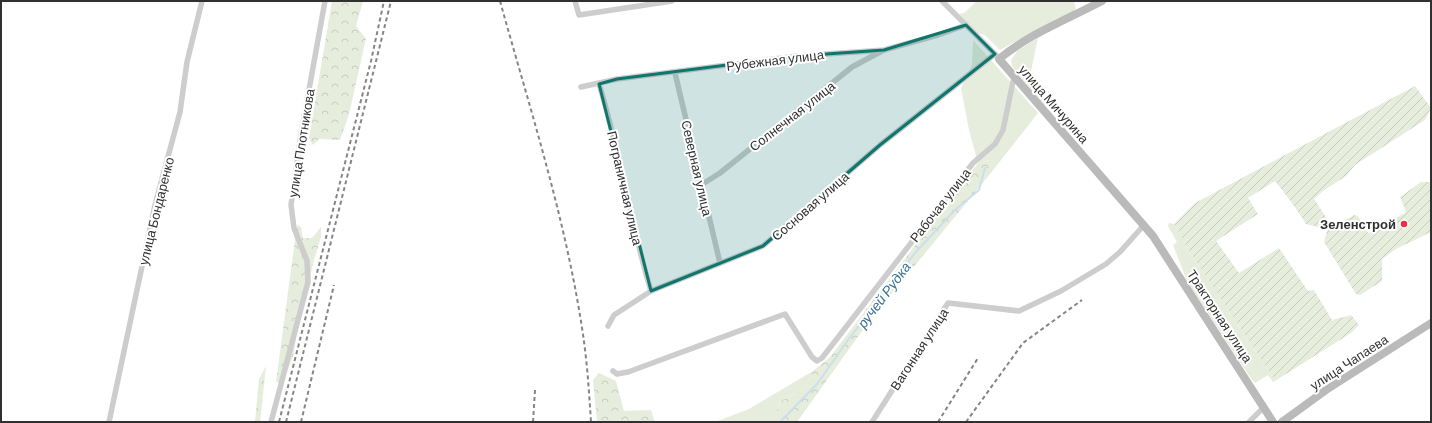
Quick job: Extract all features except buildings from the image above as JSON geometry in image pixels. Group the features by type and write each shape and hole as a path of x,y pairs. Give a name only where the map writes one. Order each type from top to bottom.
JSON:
{"main road":[{"path":"997,57 1043,31 1102,1"},
{"name":"улица Мичурина","path":"997,57 1144,225"},
{"name":"Тракторная улица","path":"1144,225 1153,236 1273,422"},
{"name":"улица Чапаева","path":"1282,422 1326,390 1431,322"}],"street":[{"name":"улица Бондаренко","path":"109,422 155,205 180,112 187,62 202,1"},
{"name":"улица Плотникова","path":"271,422 308,282 307,260 294,228 291,205 301,134 325,1"},
{"path":"575,1 579,15 672,1"},
{"name":"улица Мичурина","path":"942,1 997,57"},
{"name":"Рубежная улица","path":"581,87 617,79 675,73 797,56 884,50 938,35 966,25"},
{"name":"Солнечная улица","path":"701,184 720,173 852,68 884,50"},
{"name":"Сосновая улица","path":"608,326 614,315 651,291 763,246 880,145 997,57"},
{"name":"Северная улица","path":"675,73 720,263"},
{"name":"Рабочая улица","path":"613,371 617,374 628,372 785,314 812,357 817,361 822,358 973,163 995,144 1003,130 1014,76"},
{"name":"Пограничная улица","path":"599,84 607,109 637,244 651,291"},
{"name":"Вагонная улица","path":"872,422 948,303 1019,311 1061,291 1106,264 1120,252 1144,225"},
{"path":"1249,422 1264,407"}],"highlighted area":[{"path":"966,25 995,54 880,145 763,246 651,291 599,84 617,79 797,56 884,50"}],"green space":[{"path":"332,1 363,1 356,26 366,39 349,114 340,140 319,139 313,145 309,138"},
{"path":"977,1 1074,1 1076,9 1074,12 1056,19 1000,50 985,35 977,33 959,14 964,13"},
{"path":"1038,38 1031,71 1048,100 1044,106 1012,66 1011,60 1018,50"},
{"path":"973,40 1038,113 990,174 990,160 978,163 969,130 961,88 972,65"},
{"path":"1415,86 1431,108 1425,120 1355,165 1346,176 1323,191 1314,199 1329,222 1322,228 1306,224 1275,181 1248,198 1258,214 1216,241 1239,273 1279,248 1308,291 1314,290 1332,320 1351,315 1359,325 1351,333 1275,381 1185,245 1174,224 1195,203"},
{"path":"990,160 990,174 867,324 797,422 767,422 778,409 781,401 806,388 813,371 830,357 978,163"},
{"path":"1421,182 1431,182 1431,232 1396,249 1382,259 1382,281 1360,295 1356,294 1324,242 1327,231 1354,215 1358,216 1368,233 1376,230 1406,212 1400,197"},
{"path":"1169,223 1174,224 1185,245 1275,381 1273,382 1268,375 1255,383 1250,377 1187,281 1173,245 1177,242 1168,226"},
{"path":"297,225 301,227 303,238 312,238 321,227 321,237 312,267 308,291 298,320 294,353 283,383 276,382"},
{"path":"266,366 260,422 255,422 259,379"},
{"path":"813,371 806,388 781,401 778,409 767,422 715,422 749,409"},
{"path":"599,373 616,381 624,411 651,410 655,422 597,422 593,380"}],"waterway":[{"name":"ручей Рудка","path":"780,422 817,384 848,340 915,253 955,210 979,190 985,168"}],"railway":[{"path":"279,422 371,61 384,1"},
{"path":"286,422 391,1"},
{"path":"500,1 546,163 566,245 584,340 591,422"},
{"path":"301,422 334,285"},
{"path":"966,422 1023,343 1082,300"},
{"path":"938,422 978,358"},
{"path":"533,422 535,390"}],"place":[{"name":"Зеленстрой","path":"1404,224"}]}
